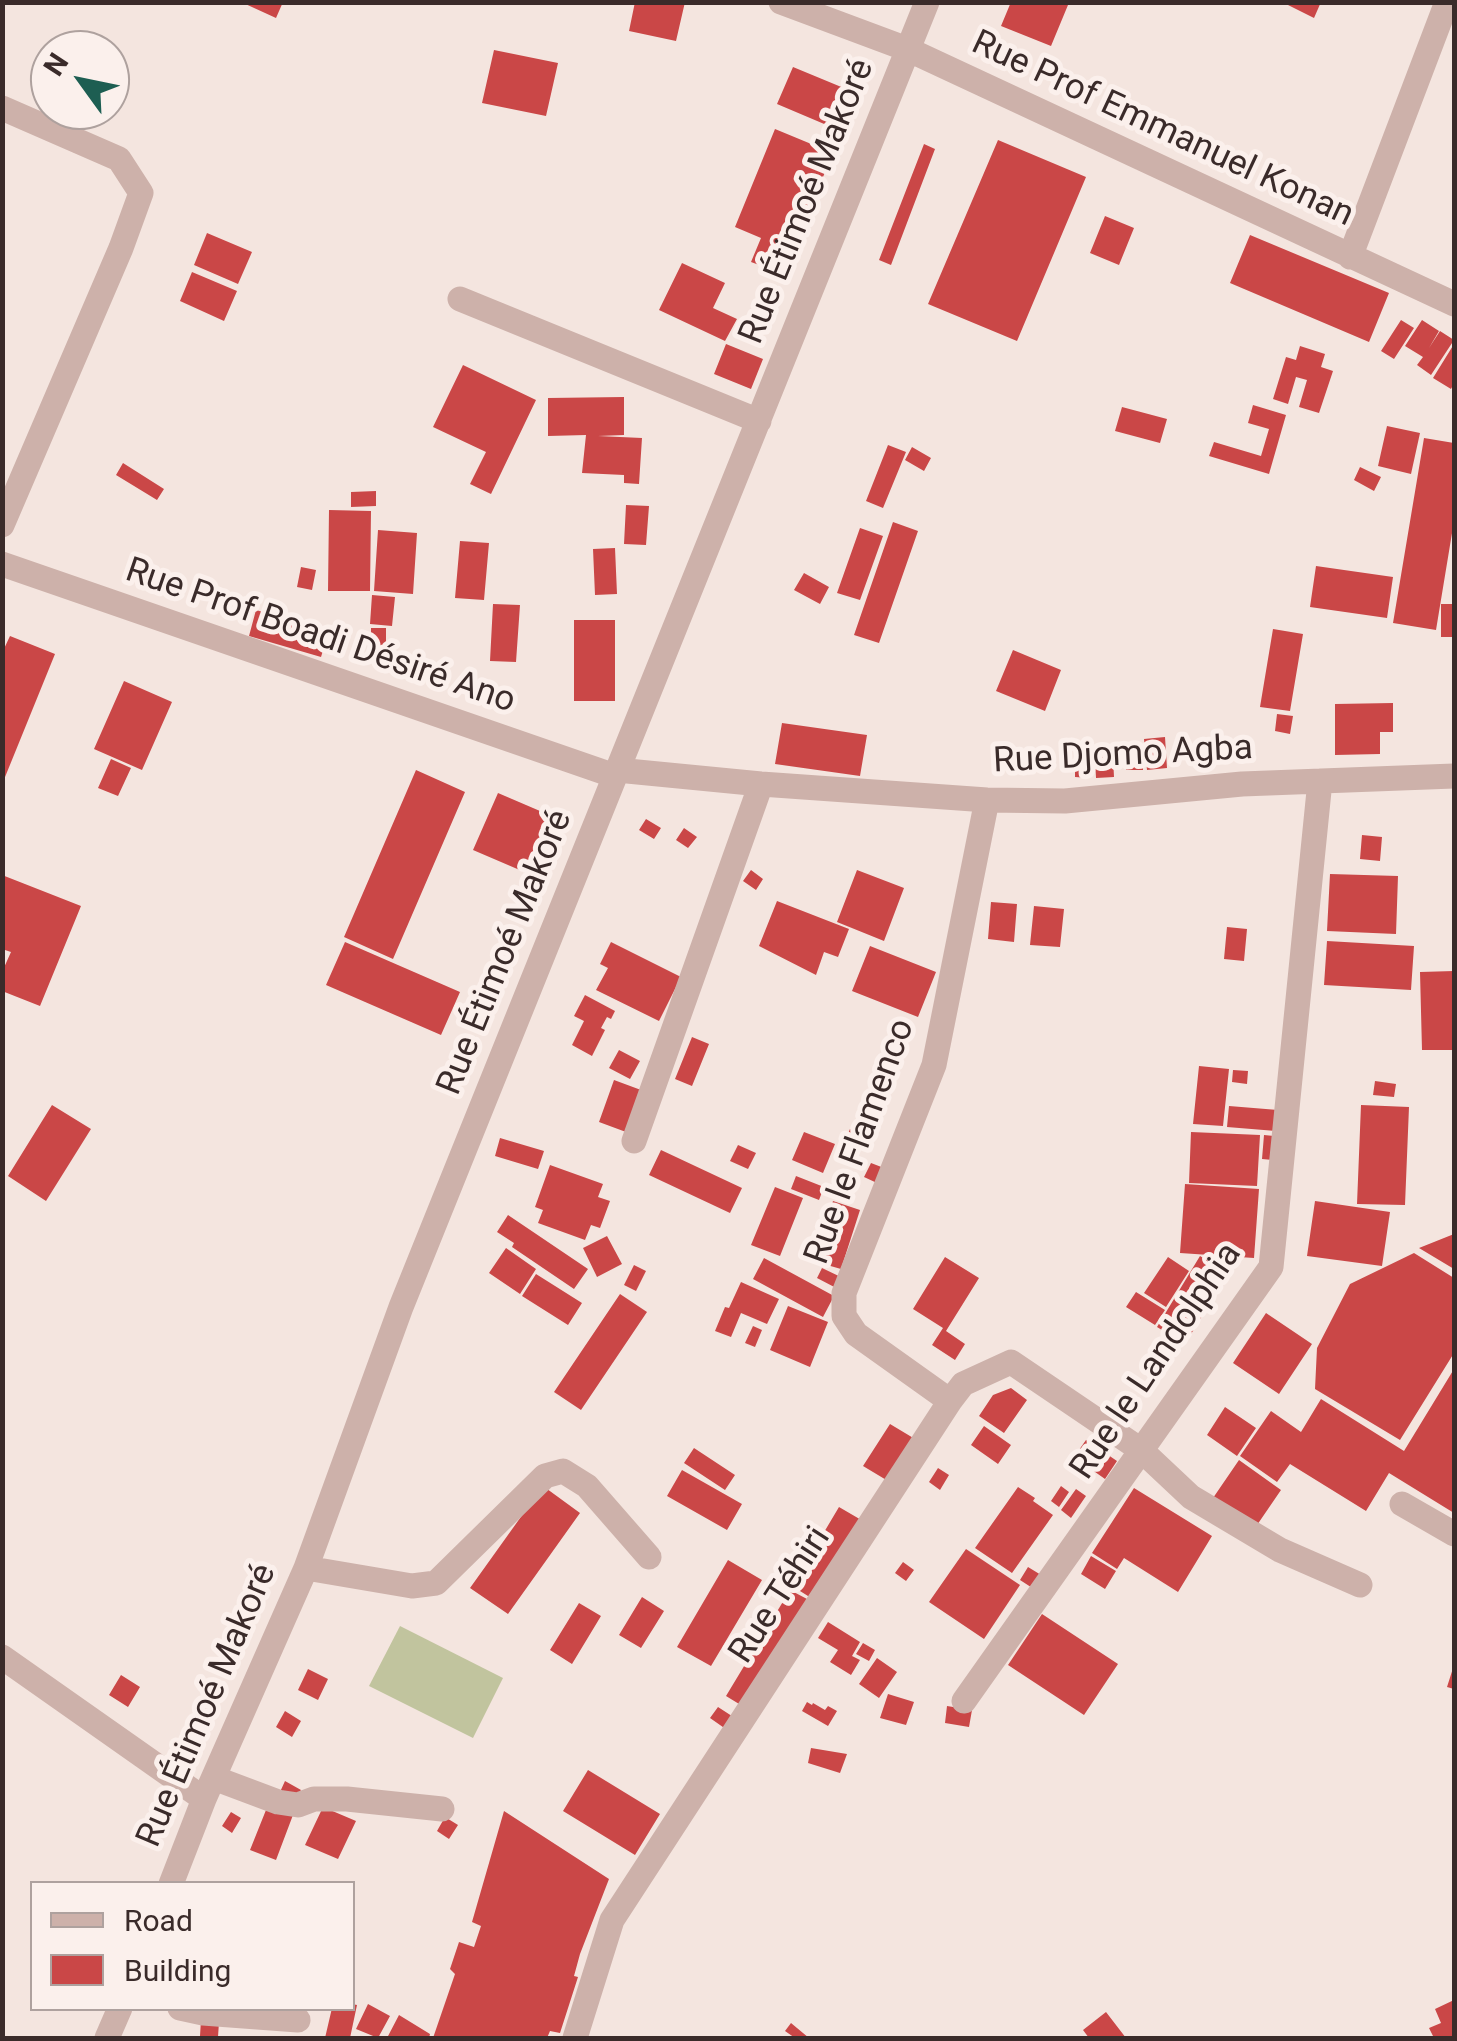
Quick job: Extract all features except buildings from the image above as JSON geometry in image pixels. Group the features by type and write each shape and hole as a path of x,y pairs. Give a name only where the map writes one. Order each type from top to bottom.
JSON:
{"street":[{"name":"Rue Prof Emmanuel Konan","path":"781,2 907,49 1454,304"},
{"name":"Rue Étimoé Makoré","path":"172,1881 306,1568 400,1308 927,2"},
{"path":"1350,257 1447,2"},
{"path":"2,108 119,159 141,193 2,524"},
{"path":"460,299 759,420"},
{"name":"Rue Prof Boadi Désiré Ano","path":"2,564 616,773"},
{"name":"Rue Djomo Agba","path":"616,773 1065,802 1242,784 1454,776"},
{"name":"Rue le Landolphia","path":"964,1701 1271,1267 1320,781"},
{"path":"634,1141 760,784"},
{"name":"Rue le Flamenco","path":"950,1401 856,1334 844,1316 844,1293 934,1065 988,800"},
{"name":"Rue Téhiri","path":"575,2038 612,1920 964,1384 1011,1362 1141,1450"},
{"path":"1141,1450 1191,1496 1280,1550 1360,1584"},
{"path":"306,1568 412,1586 436,1582 544,1476 564,1471 587,1486 649,1557"},
{"path":"1402,1504 1454,1534"},
{"path":"2,1658 209,1788 298,1805 314,1799 348,1799 442,1808"},
{"path":"107,2038 119,2011"},
{"path":"194,2011 298,2020"}],"green space":[{"path":"400,1626 503,1678 473,1738 369,1686"}]}
